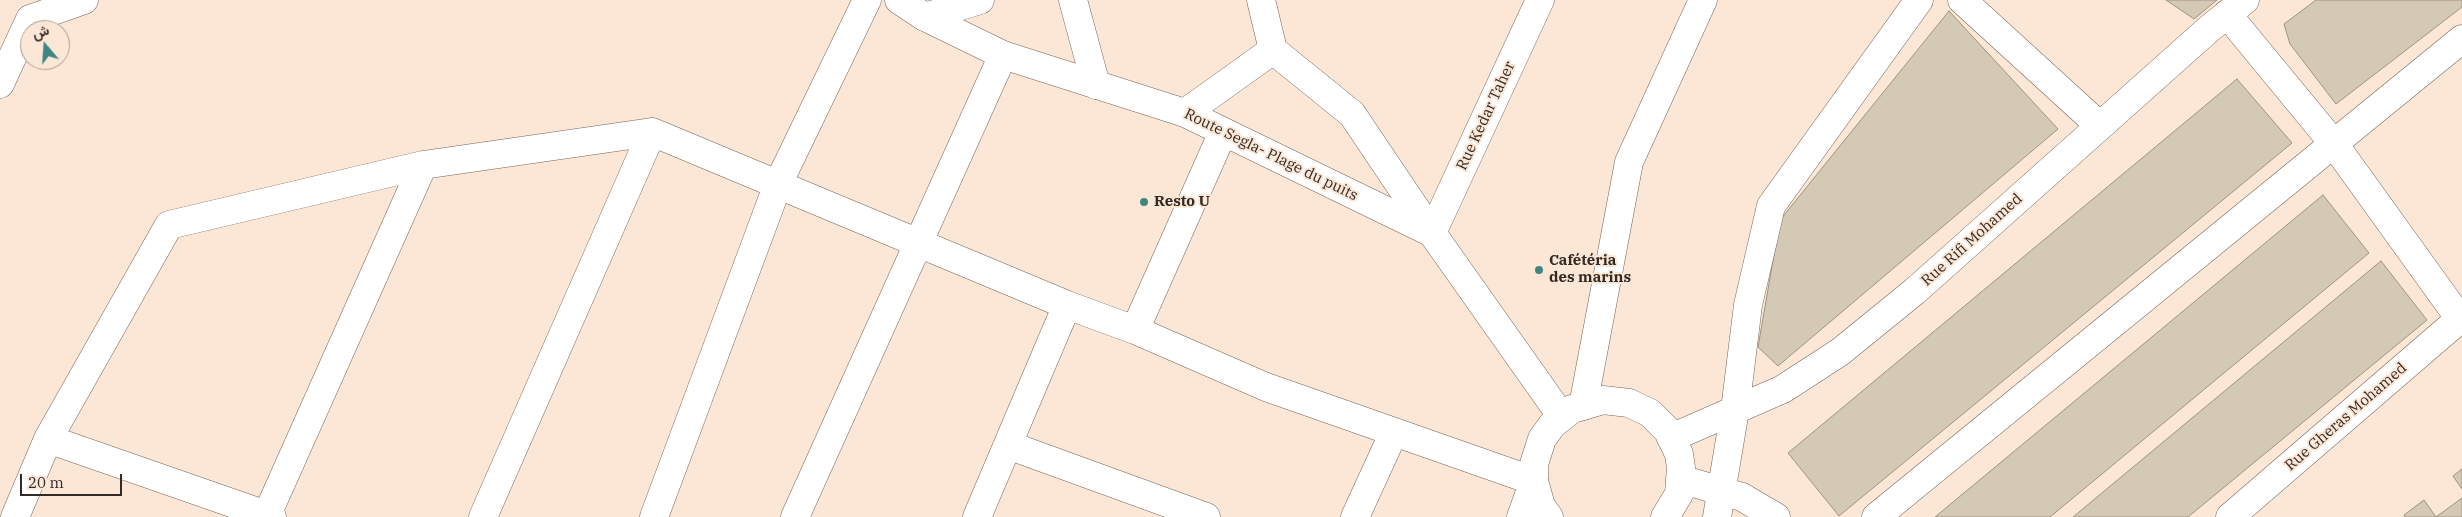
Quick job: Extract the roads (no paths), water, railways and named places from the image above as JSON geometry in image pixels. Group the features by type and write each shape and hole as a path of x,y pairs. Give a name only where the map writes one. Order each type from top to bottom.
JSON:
{"street":[{"path":"0,84 30,18 84,0"},
{"path":"654,517 778,184 867,0"},
{"name":"Route Segla- Plage du puits","path":"899,0 925,17 1003,54 1185,113 1432,232 1572,411"},
{"path":"925,17 980,0"},
{"path":"1073,0 1096,85"},
{"path":"1261,0 1273,50 1352,114 1432,232"},
{"name":"Rue Kedar Taher","path":"1432,232 1540,0"},
{"path":"1572,411 1629,162 1703,0"},
{"path":"1717,517 1735,410 1748,305 1771,206 1919,0"},
{"path":"1962,0 2100,126"},
{"path":"2236,7 2461,318"},
{"name":"Rue Rifi Mohamed","path":"1671,438 1783,389 1840,352 1915,291 2236,7"},
{"path":"1876,517 2462,39"},
{"path":"1185,113 1273,50"},
{"path":"795,517 1003,54"},
{"path":"482,517 652,132"},
{"path":"15,517 48,439 169,225 423,165 652,132 1067,305 1134,330 1266,387 1534,481"},
{"path":"1134,330 1223,132"},
{"path":"48,439 268,516 423,165"},
{"path":"977,517 1067,305"},
{"name":"Rue Gheras Mohamed","path":"2230,517 2461,318"},
{"path":"1549,517 1541,506 1534,481 1534,464 1542,439 1552,425 1572,411 1603,400 1629,403 1650,413 1668,431 1679,454 1680,479 1679,494 1665,517"},
{"path":"1355,517 1394,432"},
{"path":"1008,445 1167,510 1206,517"},
{"path":"1680,479 1721,490 1759,506 1776,517"},
{"path":"1521,517 1534,481"}],"place":[{"name":"Resto U","path":"1144,202"},
{"name":"Cafétéria des marins","path":"1539,270"}]}
